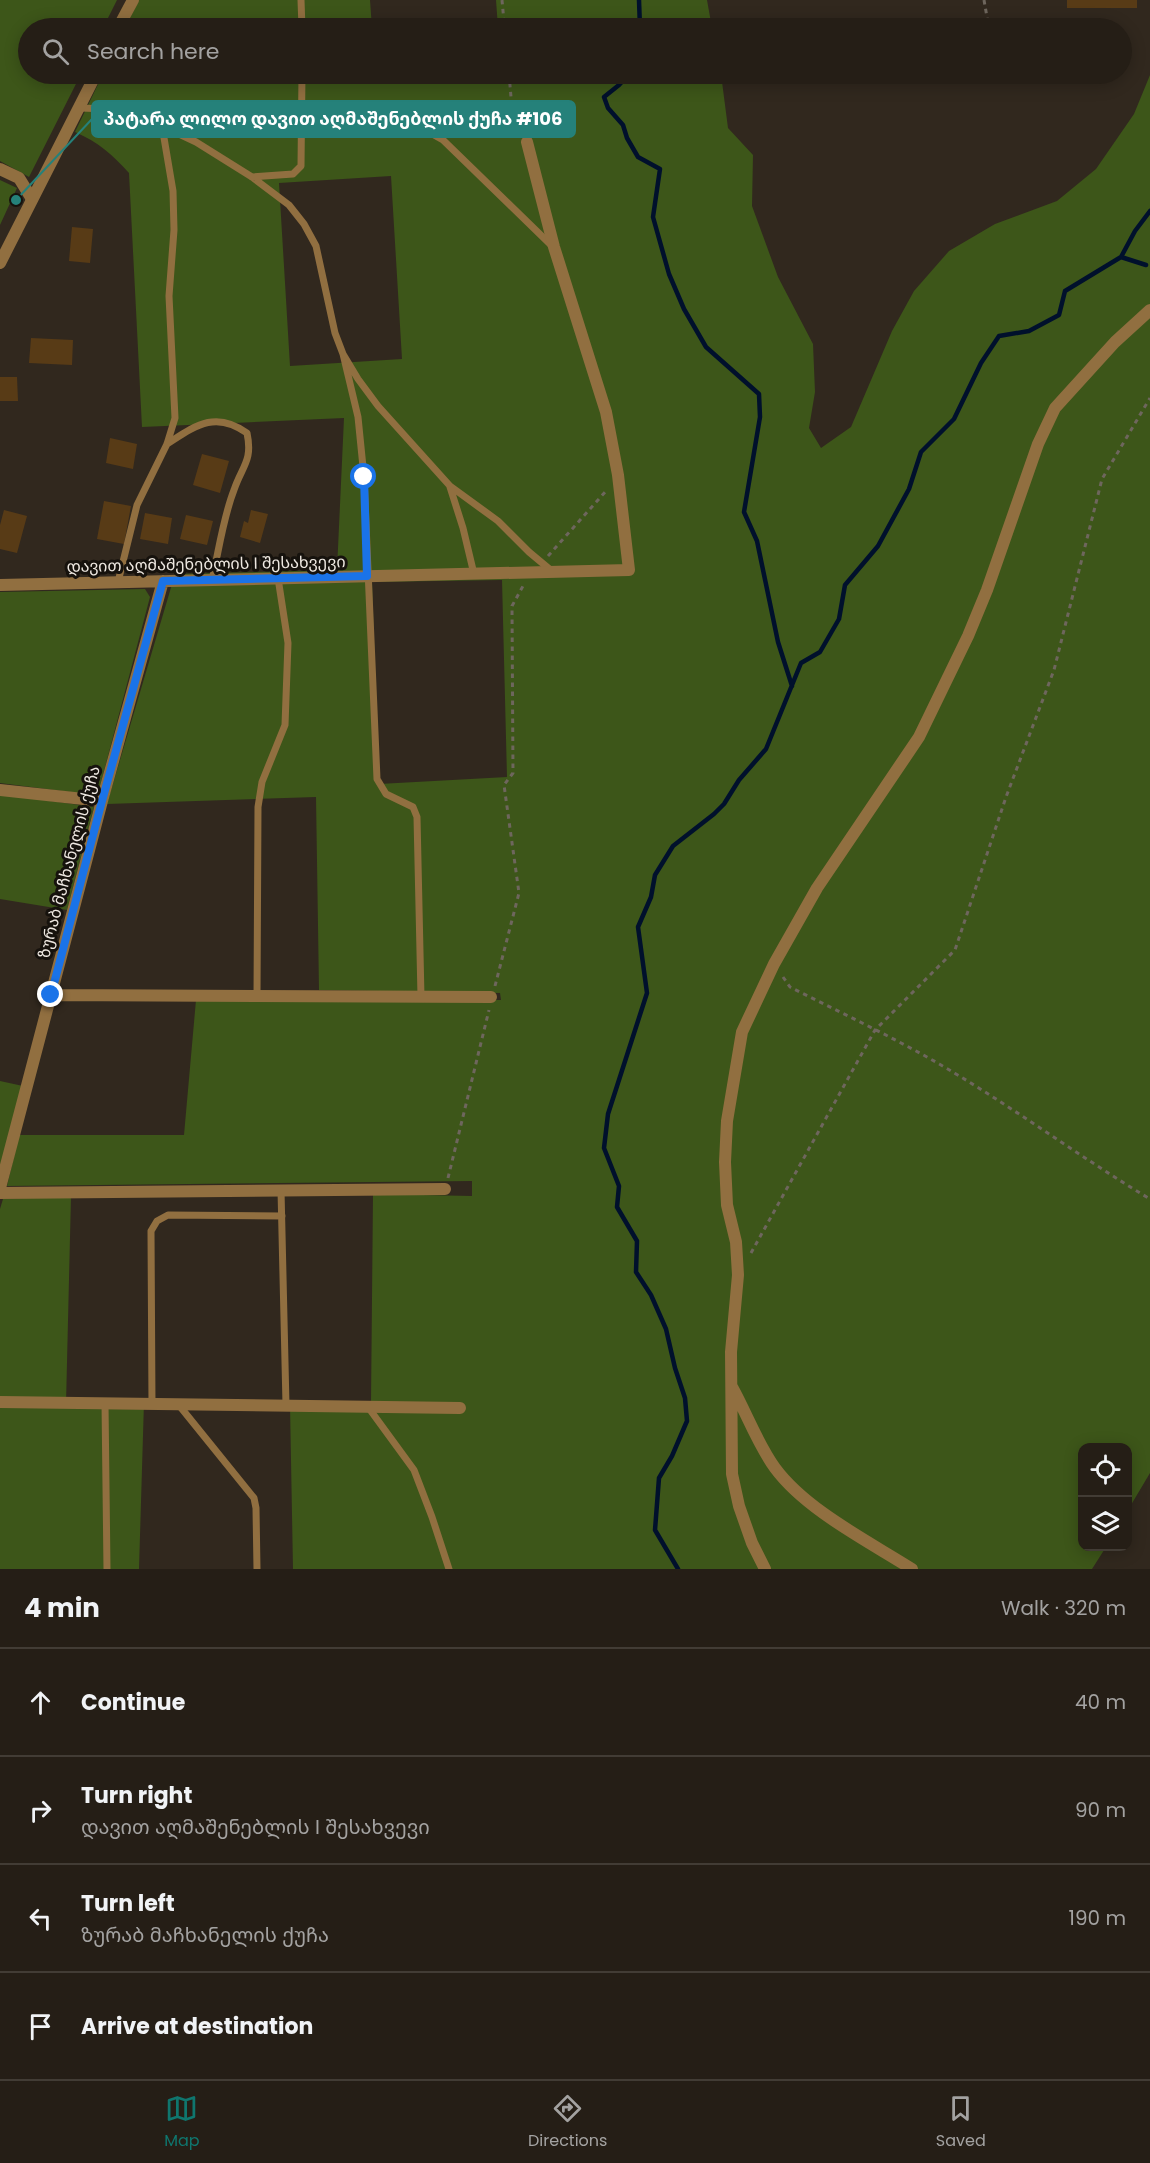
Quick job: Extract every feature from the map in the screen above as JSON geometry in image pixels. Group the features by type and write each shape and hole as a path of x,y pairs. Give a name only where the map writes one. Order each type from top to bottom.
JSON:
{"street":[{"path":"124,18 133,0"},
{"path":"0,263 91,84"},
{"path":"527,142 554,247 606,412 618,476"},
{"path":"0,169 19,178 32,199"},
{"path":"765,1569 752,1543 739,1506 732,1474 731,1352 738,1275 736,1242 727,1205 725,1162 727,1121 742,1032 774,964 817,888 919,737 983,599 1038,444 1055,408 1115,342 1150,310"},
{"name":"დავით აღმაშენებლის I შესახვევი","path":"0,585 629,570 618,476"},
{"name":"ზურაბ მაჩხანელის ქუჩა","path":"0,1188 102,801 163,581"},
{"path":"0,790 102,801"},
{"path":"51,995 492,997"},
{"path":"0,1193 446,1189"},
{"path":"731,1385 757,1441 776,1470 795,1490 813,1506 912,1569"},
{"path":"0,1402 460,1408"}],"lane":[{"path":"301,0 302,18"},
{"path":"252,177 293,174 301,166 302,84"},
{"path":"78,108 402,117 443,140 554,247"},
{"path":"122,110 154,120 196,142 252,177 289,205 304,224 316,246 335,333 358,380 378,406 450,486 498,521 554,572"},
{"path":"118,582 136,506 167,444 175,418 169,296 174,230 173,191 162,126"},
{"path":"344,354 358,417 367,527 367,576 377,779 387,794 413,807 417,818 421,997"},
{"path":"167,444 203,423 217,420 238,427 246,433 250,448 246,465 234,489 212,580"},
{"path":"450,486 464,528 474,574"},
{"path":"257,996 258,807 262,782 285,725 288,643 278,578"},
{"path":"281,1190 286,1405"},
{"path":"152,1404 151,1230 157,1221 168,1215 282,1216"},
{"path":"105,1403 107,1569"},
{"path":"178,1404 254,1498 257,1569"},
{"path":"368,1407 414,1470 449,1569"}],"path":[{"path":"502,0 503,18"},
{"path":"984,0 987,18"},
{"path":"510,84 511,97 527,142"},
{"path":"750,1255 875,1030 955,950 1006,797 1054,670 1102,479 1150,398"},
{"path":"542,562 618,476"},
{"path":"446,1189 519,893 504,785 513,773 512,606 532,573"},
{"path":"774,964 790,987 960,1076 1090,1163 1150,1199"}],"green space":[{"path":"0,0 117,0 108,18 18,18 18,84 76,84 29,177 0,161"},
{"path":"139,0 370,0 371,18 130,18"},
{"path":"496,0 707,0 710,18 497,18"},
{"path":"1150,75 1150,1473 1132,1503 1132,1443 1078,1443 1078,1551 1103,1551 1092,1569 293,1569 290,1405 371,1403 373,1194 472,1196 472,1181 7,1186 19,1135 184,1135 196,1000 501,1000 500,993 319,990 316,797 107,804 175,574 337,570 344,418 142,427 129,173 105,150 75,132 98,84 722,84 728,128 753,155 752,206 778,277 813,344 815,392 809,428 821,448 851,427 892,331 914,291 949,251 995,224 1057,201 1096,169 1134,114","holes":["391,176 402,359 290,366 279,183","502,580 507,777 379,784 372,582"]},
{"path":"0,180 17,188 0,225"},
{"path":"145,589 150,597 99,790 93,795 0,783 0,592"},
{"path":"0,794 94,807 67,910 0,899"},
{"path":"0,1081 23,1086 0,1171"},
{"path":"71,1196 66,1404 144,1402 139,1569 0,1569 0,1209 3,1199"}],"building":[{"path":"1067,0 1137,0 1137,8 1067,8"},
{"path":"72,227 93,229 90,263 69,261"},
{"path":"31,338 73,340 72,365 29,363"},
{"path":"0,377 17,377 18,401 0,401"},
{"path":"110,438 137,444 133,469 106,463"},
{"path":"202,454 229,461 220,493 193,485"},
{"path":"104,501 131,506 124,544 97,539"},
{"path":"4,510 27,516 17,553 0,549 0,525"},
{"path":"251,510 268,514 260,543 240,537 244,521 248,523"},
{"path":"145,513 172,518 168,544 140,539"},
{"path":"186,515 213,521 207,545 180,539"}],"waterway":[{"path":"639,0 640,18"},
{"path":"620,84 604,97 608,108 623,125 627,138 638,157 660,169 653,217 669,274 684,309 706,347 759,394 760,417 744,512 757,541 778,642 792,686"},
{"path":"678,1569 655,1530 659,1478 672,1456 687,1421 685,1398 666,1329 651,1295 636,1272 637,1241 617,1207 619,1186 604,1148 608,1114 647,993 638,927 651,897 655,875 673,846 724,804 739,780 766,749 801,663 820,652 839,619 845,585 878,546 909,489 921,452 954,419 981,363 999,336 1029,331 1059,315 1065,291 1121,257 1135,231 1150,211"},
{"path":"1121,257 1146,265"}],"place":[{"name":"პატარა ლილო დავით აღმაშენებლის ქუჩა #106","path":"16,200"}],"route":[{"path":"51,995 163,581 367,576 364,477"}]}
